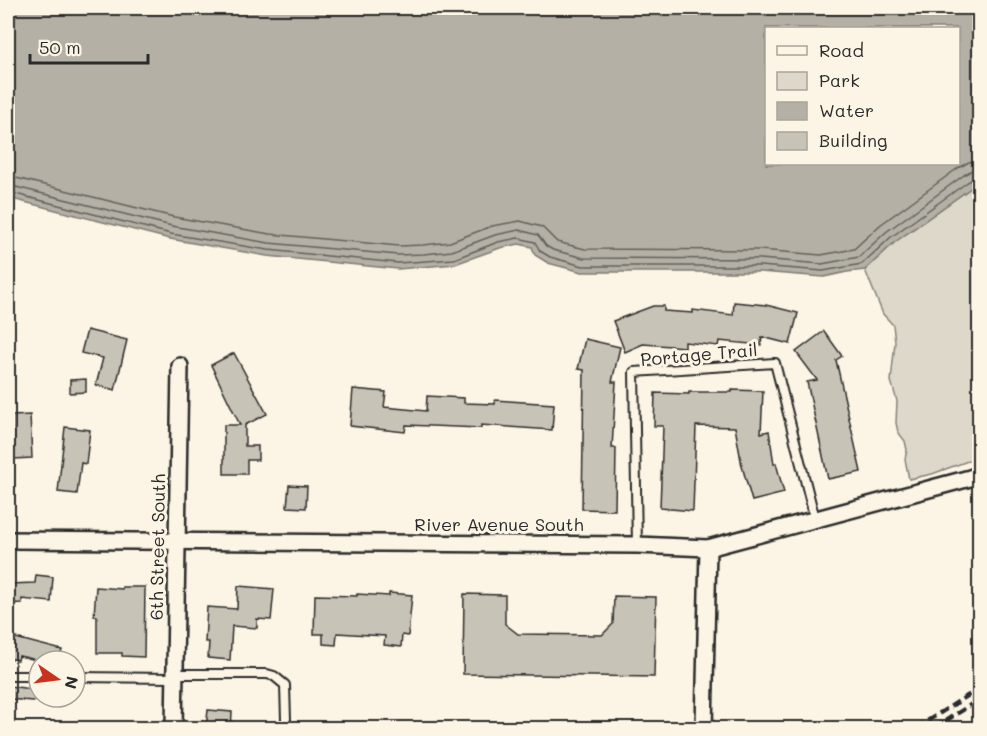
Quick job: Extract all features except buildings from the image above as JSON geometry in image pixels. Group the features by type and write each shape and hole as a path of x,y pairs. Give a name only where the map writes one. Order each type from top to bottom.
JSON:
{"street":[{"name":"6th Street South","path":"174,729 180,366"},
{"name":"River Avenue South","path":"8,540 637,545 708,548 980,474"},
{"path":"704,729 708,548"}],"lane":[{"name":"Portage Trail","path":"637,545 634,372 775,363 815,519"},
{"path":"87,677 267,674 274,676 285,685 286,720"},
{"path":"8,676 27,676"}],"green space":[{"path":"979,182 979,457 932,474 909,479 905,459 907,450 905,441 898,432 897,401 891,381 895,342 893,325 883,314 865,270 895,242"}],"water":[{"path":"8,8 979,8 979,182 895,242 865,270 824,277 760,272 582,272 548,263 535,255 532,247 519,244 500,248 455,264 398,269 267,256 170,239 8,198"}],"railway":[{"path":"916,728 980,688"},
{"path":"934,728 980,699"}]}
